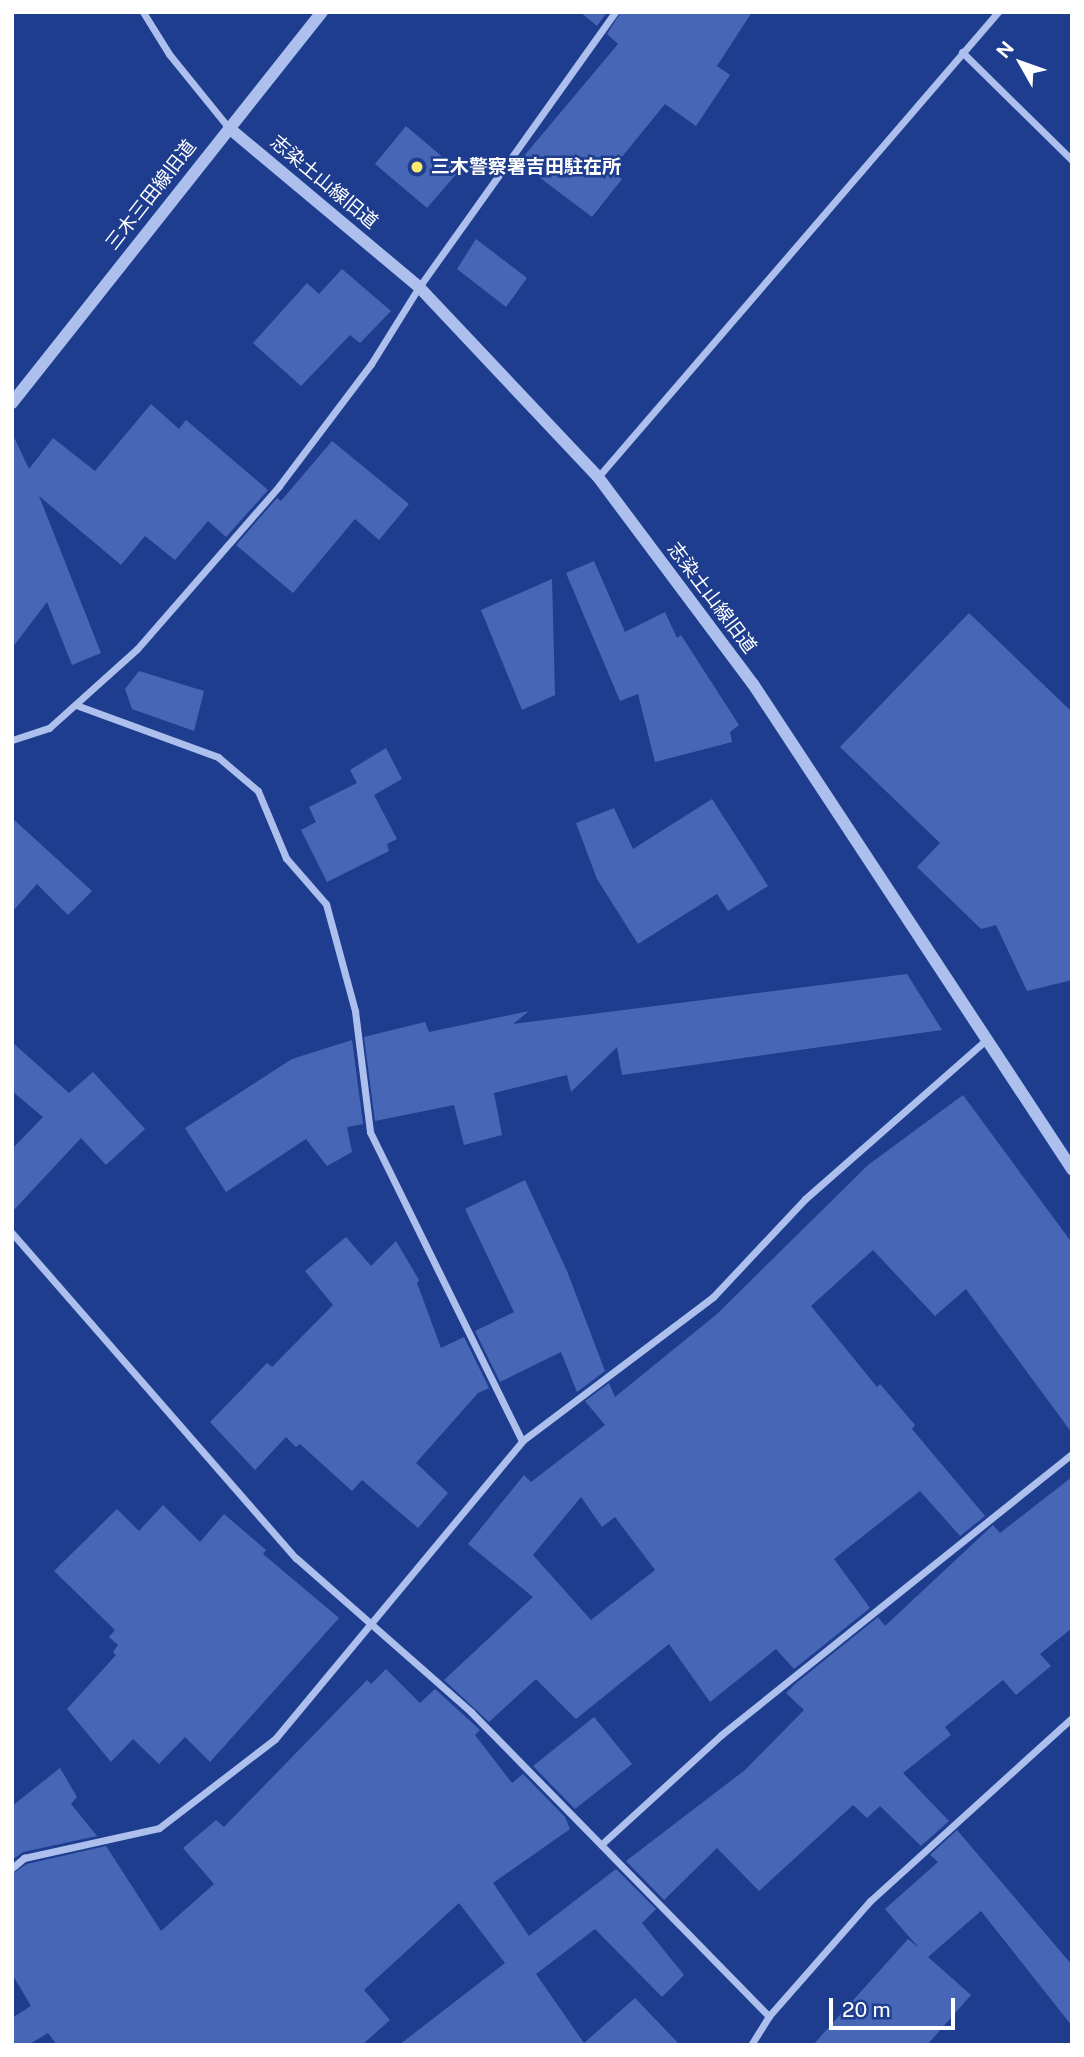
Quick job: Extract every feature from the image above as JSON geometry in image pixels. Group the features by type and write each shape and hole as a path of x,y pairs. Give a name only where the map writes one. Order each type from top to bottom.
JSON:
{"street":[{"path":"143,12 169,54 229,128"},
{"name":"三木三田線旧道","path":"12,403 322,12"},
{"path":"12,740 49,728 137,649 278,486 370,364 419,287 615,12"},
{"path":"598,477 998,12"},
{"path":"962,52 1072,160"},
{"name":"志染土山線旧道","path":"229,128 419,287 598,477 753,684 1072,1169"},
{"path":"76,705 218,757 258,791 286,858 326,904 355,1011 370,1132 522,1441"},
{"path":"12,1868 24,1858 159,1828 275,1739 368,1622 522,1441 713,1297 805,1199 986,1041"},
{"path":"12,1233 296,1558 471,1713 604,1842 769,2016"},
{"path":"604,1842 721,1735 1072,1454"},
{"path":"751,2045 769,2016 870,1901 1072,1718"}],"building":[{"path":"580,12 607,12 597,26"},
{"path":"621,12 752,12 717,66 730,75 696,126 665,104 612,169 622,179 592,217 519,162 618,44 607,34"},
{"name":"三木警察署吉田駐在所","path":"406,126 459,171 427,208 375,164"},
{"path":"476,239 527,278 506,307 457,269"},
{"path":"342,269 391,311 360,343 350,335 301,386 253,343 307,283 319,294"},
{"path":"151,404 179,429 186,420 268,490 226,537 208,521 175,560 145,536 121,565 39,496 101,653 72,665 47,602 12,648 12,433 29,469 53,438 95,471"},
{"path":"332,441 409,504 379,540 355,519 293,593 236,545 277,498 281,501"},
{"path":"594,561 625,632 665,612 677,638 681,635 739,725 730,732 732,742 655,762 638,694 620,701 566,573"},
{"path":"552,579 555,695 522,710 481,610"},
{"path":"969,613 1072,712 1072,980 1027,991 996,925 981,929 917,867 940,843 840,747"},
{"path":"139,671 204,691 194,731 132,709 125,689"},
{"path":"386,748 402,779 374,795 397,839 387,844 389,851 327,882 301,830 316,822 309,807 357,783 350,770"},
{"path":"712,799 768,886 728,911 717,894 638,944 597,879 576,823 614,808 633,849"},
{"path":"12,818 92,891 68,915 37,884 12,912"},
{"path":"907,974 942,1030 622,1075 617,1047 571,1092 567,1075 494,1093 502,1135 464,1145 454,1105 375,1121 364,1037 425,1022 429,1032 529,1011 513,1024"},
{"path":"352,1040 363,1124 347,1127 352,1152 327,1166 306,1139 226,1192 185,1128 292,1059"},
{"path":"12,1042 69,1093 93,1072 145,1129 106,1165 81,1138 12,1212 12,1149 43,1117 12,1091"},
{"path":"963,1095 1072,1243 1072,1433 966,1289 935,1316 873,1250 811,1306 877,1387 880,1384 915,1425 912,1429 985,1516 960,1536 920,1491 834,1559 870,1608 794,1669 776,1649 710,1702 669,1644 576,1719 536,1679 489,1722 444,1680 533,1597 468,1544 524,1475 531,1482 605,1425 585,1401 609,1383 615,1397 717,1314 868,1165","holes":["581,1497 602,1527 615,1517 655,1570 591,1620 533,1555"]},
{"path":"525,1180 567,1271 605,1371 577,1392 561,1352 500,1382 475,1331 514,1312 465,1209"},
{"path":"346,1237 371,1266 396,1241 419,1280 417,1283 441,1348 464,1337 489,1388 478,1393 416,1463 448,1493 418,1528 362,1480 352,1491 300,1444 296,1447 286,1437 255,1470 210,1422 267,1363 272,1367 333,1305 305,1271"},
{"path":"1072,1477 1072,1628 1040,1654 1051,1666 1016,1695 1003,1680 945,1727 951,1735 903,1773 949,1821 921,1846 880,1806 867,1818 853,1805 759,1891 717,1848 664,1900 626,1861 745,1770 804,1710 786,1693 795,1684 878,1617 885,1626 993,1525 1000,1533"},
{"path":"163,1505 200,1542 224,1514 266,1550 263,1554 339,1618 210,1762 185,1737 159,1764 133,1739 111,1762 67,1709 116,1655 113,1652 118,1645 109,1637 115,1630 54,1571 117,1509 139,1531"},
{"path":"386,1669 420,1703 435,1689 480,1730 475,1735 512,1783 523,1774 565,1817 570,1829 493,1883 529,1936 616,1869 656,1909 642,1923 684,1975 662,1997 595,1929 536,1974 584,2043 635,1998 680,2045 399,2045 505,1963 459,1903 364,1990 390,2020 362,2045 57,2045 48,2033 28,2045 12,2045 12,2018 31,2006 12,1974 12,1874 27,1864 106,1846 161,1931 214,1884 183,1848 216,1820 224,1827 367,1680 371,1684"},
{"path":"594,1717 632,1764 575,1809 533,1766"},
{"path":"60,1768 77,1797 71,1804 97,1836 23,1852 12,1860 12,1806"},
{"path":"957,1830 1072,1965 1072,2026 981,1911 928,1957 971,1995 927,2045 813,2045 908,1939 919,1948 885,1909 938,1862 930,1855"}],"place":[{"name":"三木警察署吉田駐在所","path":"417,167"}]}
